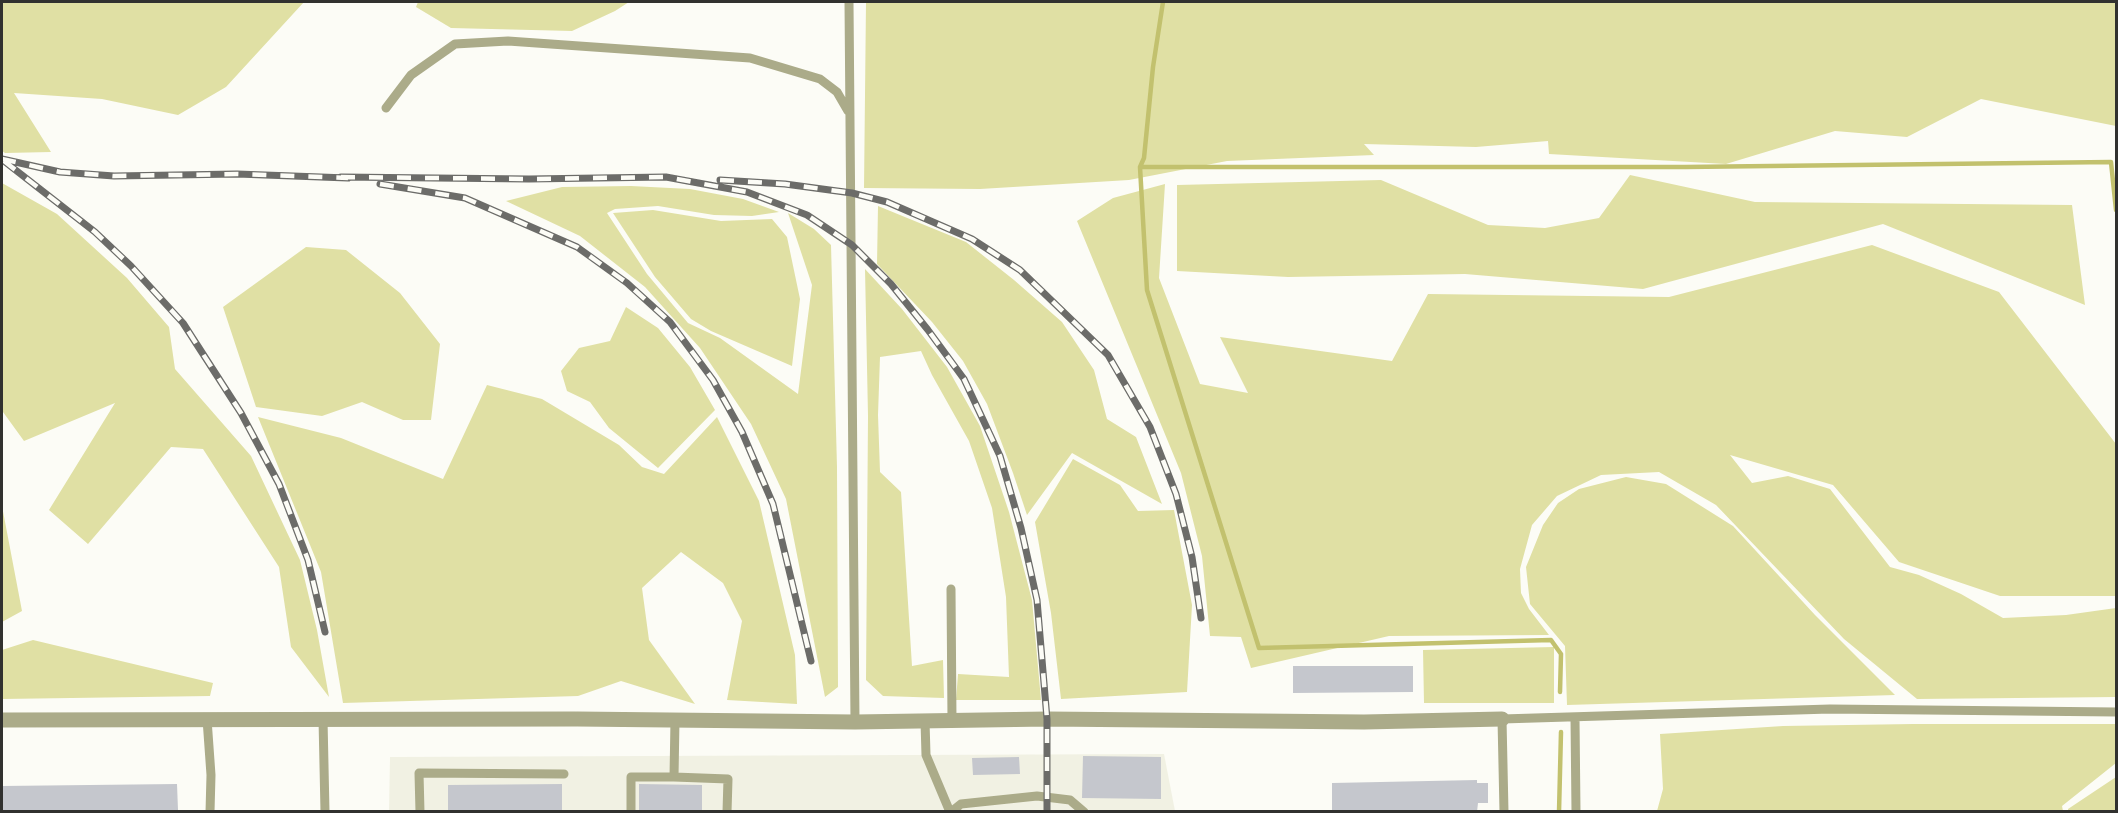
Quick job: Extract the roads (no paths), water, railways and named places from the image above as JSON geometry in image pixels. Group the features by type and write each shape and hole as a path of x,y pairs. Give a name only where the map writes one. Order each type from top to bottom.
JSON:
{"street":[{"path":"2,720 855,722 1047,719 1364,722 1502,719"}],"lane":[{"path":"849,2 855,722"},
{"path":"386,108 411,75 455,44 508,41 750,58 820,79 837,92 849,113"},
{"path":"951,589 952,721"},
{"path":"1504,812 1502,719 1830,709 2116,712"},
{"path":"1575,718 1576,812"},
{"path":"207,719 210,812"},
{"path":"323,719 325,812"},
{"path":"674,777 675,720"},
{"path":"925,721 926,755 950,812 962,804 1037,795 1070,800 1083,812"},
{"path":"420,812 419,773 564,774"},
{"path":"631,812 631,777 728,779 727,812"}],"waterway":[{"path":"1163,2 1153,67 1144,158 1140,167 1147,290 1259,648 1551,640 1561,654 1560,692"},
{"path":"1140,167 1685,167 2111,162 2116,210"},
{"path":"1559,812 1561,732"}],"railway":[{"path":"2,159 60,172 114,176 237,174 348,178"},
{"path":"4,161 95,232 131,266 183,323 241,413 279,484 308,560 325,632"},
{"path":"341,177 529,179 666,177 747,192 807,215 852,245 891,284 964,379 1000,456 1021,528 1037,600 1047,719 1047,812"},
{"path":"720,180 785,184 852,193 887,202 972,239 1020,270 1108,355 1150,427 1176,494 1192,557 1201,618"},
{"path":"380,184 465,198 577,247 627,283 670,322 713,380 742,432 773,504 811,661"}]}
